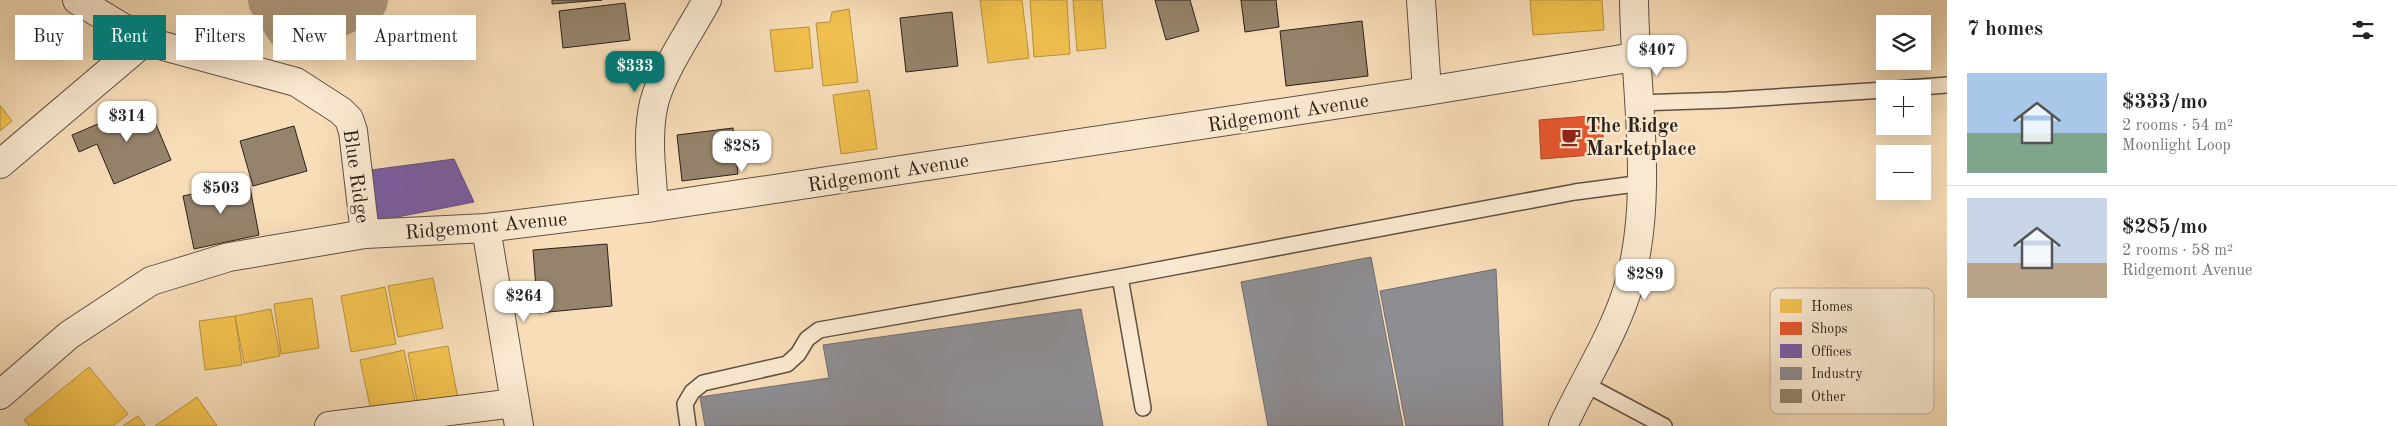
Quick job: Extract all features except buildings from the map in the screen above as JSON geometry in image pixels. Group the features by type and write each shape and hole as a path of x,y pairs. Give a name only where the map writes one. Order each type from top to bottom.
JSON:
{"street":[{"name":"Blue Ridge","path":"77,0 101,15"},
{"path":"654,207 650,128 654,102 660,85 707,0"},
{"path":"1421,0 1428,91"},
{"path":"1563,426 1583,383 1613,328 1629,283 1638,248 1643,183 1634,57 1634,0"},
{"name":"Blue Ridge","path":"166,48 296,82 341,111 349,119 353,131 365,234"},
{"name":"Ridgemont Avenue","path":"0,395 69,335 151,282 229,257 365,234 486,228 654,207 1428,91 1634,57"},
{"path":"0,164 124,60"},
{"path":"328,426 517,414 486,228"}],"lane":[{"path":"1931,86 1947,85"},
{"path":"1637,102 1728,100 1876,91"},
{"path":"688,426 685,404 692,392 703,383 787,364 798,354 807,339 819,330 1120,277 1575,192 1643,183"},
{"path":"1120,277 1144,408"},
{"path":"1583,383 1664,426"}],"waterway":[{"path":"273,0 294,32 363,0"}],"place":[{"name":"The Ridge Marketplace","path":"1571,137"}]}
